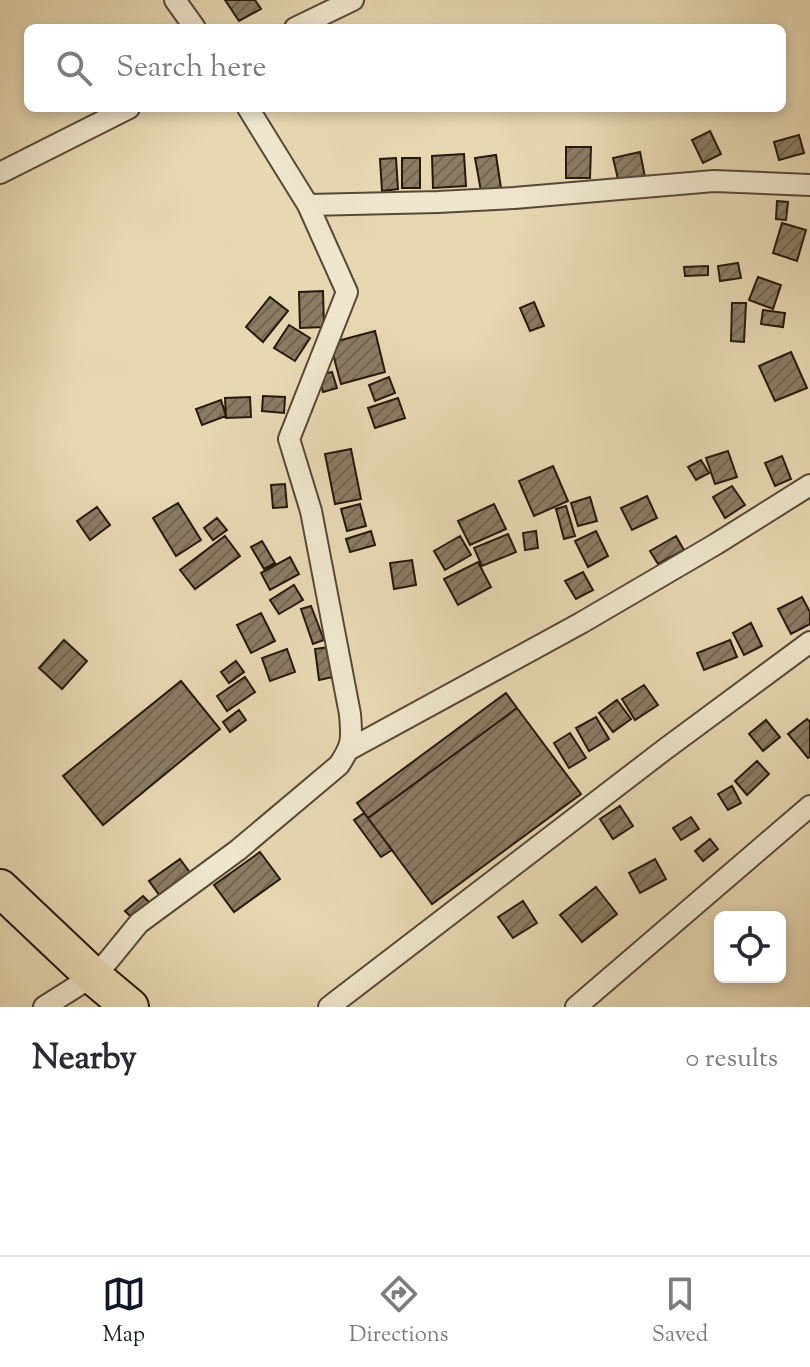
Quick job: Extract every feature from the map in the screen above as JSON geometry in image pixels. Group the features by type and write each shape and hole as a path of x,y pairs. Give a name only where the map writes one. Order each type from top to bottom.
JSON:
{"highway":[{"path":"0,888 130,1007"}],"street":[{"path":"175,0 192,24"},
{"path":"303,24 353,0"},
{"path":"0,173 121,112"},
{"path":"250,112 308,205 347,292 289,439 311,511 350,714 350,749"},
{"path":"308,205 499,199 714,181 810,185"},
{"path":"44,1007 93,976 139,923 238,850 339,765 350,749 581,623 810,485"},
{"path":"329,1007 810,642"},
{"path":"576,1007 810,806"}],"building":[{"path":"225,0 255,0 261,9 239,21"},
{"path":"710,131 721,154 703,163 692,140"},
{"path":"799,135 804,153 779,160 774,142"},
{"path":"566,147 591,147 590,178 566,178"},
{"path":"640,152 645,177 619,183 613,158"},
{"path":"464,154 466,186 433,188 432,156"},
{"path":"496,155 501,188 481,191 475,158"},
{"path":"396,158 398,189 382,191 380,159"},
{"path":"402,158 420,158 420,188 402,188"},
{"path":"777,201 788,202 786,220 776,219"},
{"path":"782,223 806,230 797,261 773,253"},
{"path":"738,263 741,278 720,281 718,266"},
{"path":"708,266 708,275 685,276 684,267"},
{"path":"758,277 781,285 773,309 749,300"},
{"path":"323,291 324,327 300,328 299,292"},
{"path":"270,297 288,311 263,342 246,327"},
{"path":"534,302 544,326 530,331 520,308"},
{"path":"732,303 746,303 744,342 731,341"},
{"path":"763,310 785,313 783,327 761,324"},
{"path":"289,325 310,338 295,361 274,348"},
{"path":"375,331 385,372 341,384 330,343"},
{"path":"791,352 807,388 775,401 759,366"},
{"path":"332,372 337,388 323,392 318,375"},
{"path":"389,377 395,393 375,401 369,385"},
{"path":"263,396 285,397 284,413 262,411"},
{"path":"250,397 251,417 226,418 225,398"},
{"path":"398,398 405,418 375,428 368,408"},
{"path":"221,400 226,416 202,425 196,409"},
{"path":"351,449 361,499 335,504 325,454"},
{"path":"728,451 737,477 715,484 706,458"},
{"path":"782,456 791,479 775,486 765,463"},
{"path":"701,460 709,473 696,480 688,467"},
{"path":"553,466 568,501 534,516 519,481"},
{"path":"285,484 287,507 273,508 271,485"},
{"path":"732,486 745,505 725,518 713,497"},
{"path":"647,496 657,518 632,530 621,508"},
{"path":"590,497 597,521 578,526 571,503"},
{"path":"178,503 201,540 176,556 153,518"},
{"path":"360,504 366,526 347,531 341,509"},
{"path":"494,504 506,529 470,545 458,521"},
{"path":"566,506 575,536 564,539 556,509"},
{"path":"97,507 110,525 90,540 77,521"},
{"path":"217,518 227,530 213,540 204,528"},
{"path":"371,531 375,545 350,552 346,539"},
{"path":"536,531 538,548 525,550 523,533"},
{"path":"596,531 608,556 588,567 575,541"},
{"path":"508,534 516,552 482,566 474,548"},
{"path":"225,536 240,556 195,589 180,570"},
{"path":"460,536 471,555 445,570 434,551"},
{"path":"676,536 684,550 658,564 650,551"},
{"path":"262,541 275,563 264,569 251,547"},
{"path":"290,557 299,574 270,590 261,573"},
{"path":"412,560 416,585 394,589 390,563"},
{"path":"478,562 491,587 458,605 444,579"},
{"path":"583,572 593,590 576,599 565,581"},
{"path":"294,585 303,600 279,614 270,600"},
{"path":"802,597 810,612 810,624 791,634 778,609"},
{"path":"311,606 324,640 313,644 301,609"},
{"path":"261,613 275,641 251,653 237,625"},
{"path":"751,623 762,646 744,655 733,633"},
{"path":"64,640 87,661 62,689 39,668"},
{"path":"730,640 737,657 704,670 697,653"},
{"path":"329,647 333,677 319,680 315,649"},
{"path":"287,649 295,672 270,681 262,658"},
{"path":"236,661 244,672 229,683 221,672"},
{"path":"245,677 255,692 227,711 217,696"},
{"path":"181,681 220,729 103,825 63,776"},
{"path":"644,685 658,705 635,720 622,699"},
{"path":"506,693 517,708 368,818 357,803"},
{"path":"617,700 631,719 613,732 599,713"},
{"path":"517,708 581,794 432,904 368,818"},
{"path":"239,710 246,720 230,732 223,722"},
{"path":"596,717 609,739 589,751 576,728"},
{"path":"807,719 810,722 808,758 788,734"},
{"path":"766,720 780,737 763,751 749,734"},
{"path":"570,733 586,758 569,768 554,743"},
{"path":"757,761 769,774 747,795 735,781"},
{"path":"732,786 741,803 728,810 718,794"},
{"path":"620,806 633,826 613,839 600,819"},
{"path":"364,813 392,850 381,857 354,820"},
{"path":"691,817 699,829 681,840 673,828"},
{"path":"710,839 718,849 703,861 695,851"},
{"path":"260,852 280,879 234,912 214,885"},
{"path":"180,859 191,874 160,896 149,881"},
{"path":"655,859 666,879 640,893 629,873"},
{"path":"596,887 617,914 582,942 560,915"},
{"path":"143,896 151,904 133,919 125,911"},
{"path":"523,901 537,923 513,938 498,917"}]}
